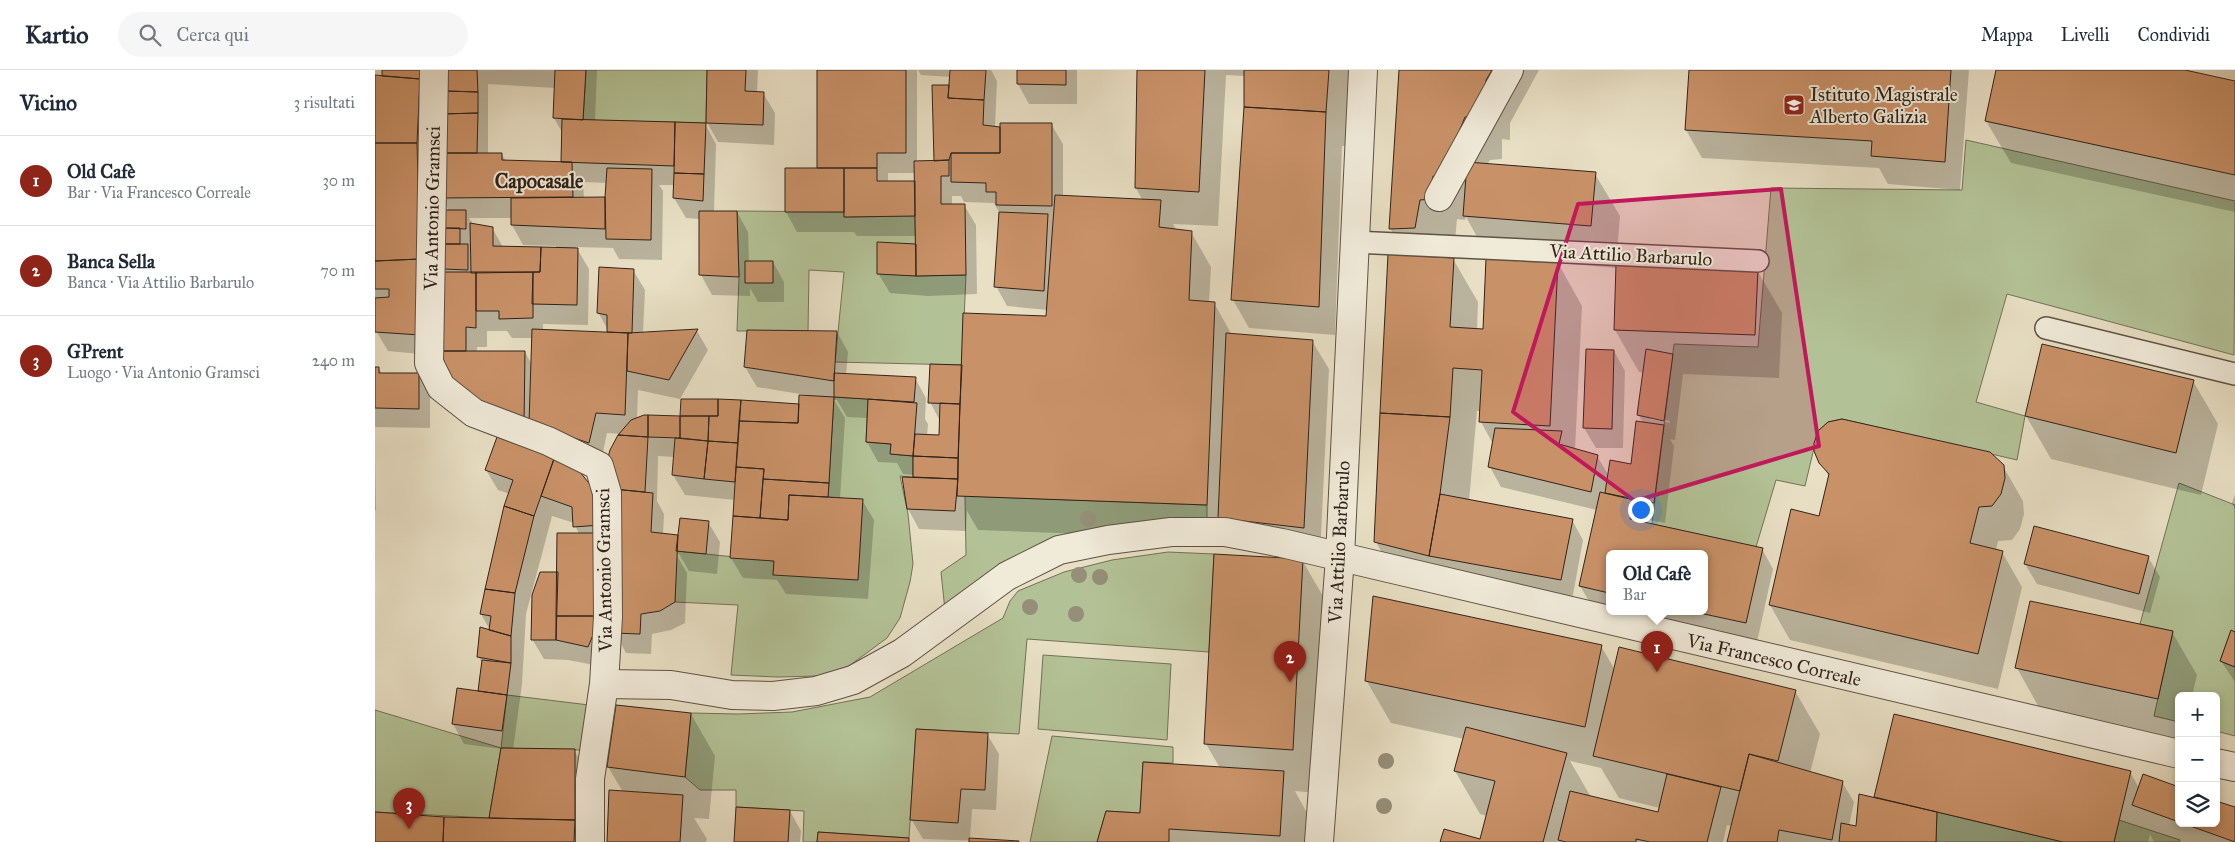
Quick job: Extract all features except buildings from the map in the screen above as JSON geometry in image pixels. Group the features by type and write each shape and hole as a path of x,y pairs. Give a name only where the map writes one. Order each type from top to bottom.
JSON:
{"street":[{"name":"Via Antonio Gramsci","path":"434,70 429,363 441,387 474,413 549,441 599,466 607,493 608,617 604,684 590,779 590,842"},
{"name":"Via Attilio Barbarulo","path":"1319,842 1340,557 1363,70"},
{"path":"1439,197 1509,70"},
{"name":"Via Francesco Correale","path":"604,684 671,685 732,695 773,696 816,691 853,680 902,653 1007,576 1059,550 1109,540 1171,532 1225,532 1340,557 2175,753"},
{"path":"2220,764 2235,767"}],"lane":[{"name":"Via Attilio Barbarulo","path":"1355,242 1758,261"},
{"path":"2046,328 2235,374"}],"highlighted area":[{"path":"1781,189 1819,446 1635,501 1513,412 1578,204"}],"green space":[{"path":"586,70 707,70 706,123 583,120"},
{"path":"1966,140 2235,201 2234,355 2007,294 1976,402 2025,416 2017,460 1842,419 1828,422 1818,431 1805,486 1776,480 1756,547 1652,524 1674,344 1758,347 1771,188 1962,190"},
{"path":"737,211 844,212 844,217 915,216 916,276 966,275 962,365 835,362 844,272 809,270 808,331 737,331 739,277"},
{"path":"834,397 868,399 866,442 891,444 891,454 913,456 913,477 900,476 908,514 913,564 900,618 887,638 849,666 817,676 731,675 738,605 675,602 676,551 774,561 773,575 863,500 828,497"},
{"path":"2179,483 2235,505 2235,632 2231,631 2220,661 2235,667 2235,736 2220,732 2220,692 2175,692 2175,721 2154,716 2173,632 2140,624"},
{"path":"965,496 1207,505 1207,531 1108,540 946,620 941,572 966,555"},
{"path":"1168,552 1214,554 1209,652 1027,639 1019,734 916,729 909,838 818,832 817,842 803,842 804,811 736,807 736,790 700,790 685,777 691,713 792,712 870,697 1003,618 1010,601 1018,591 1064,572 1112,560"},
{"path":"1043,655 1171,664 1167,740 1038,729"},
{"path":"507,695 589,705 582,750 501,748"},
{"path":"375,710 501,748 489,818 375,812"},
{"path":"1052,736 1173,747 1173,763 1143,762 1140,813 1106,811 1097,842 1030,842"},
{"path":"1937,812 2063,842 1936,842"},
{"path":"2119,820 2180,840 2179,842 2114,842"}],"place":[{"name":"Istituto Magistrale Alberto Galizia","path":"1794,105"},
{"name":"Old Cafè","path":"1657,672"},
{"name":"Banca Sella","path":"1290,682"},
{"name":"GPrent","path":"409,829"}],"district":[{"name":"Capocasale","path":"539,181"}]}
